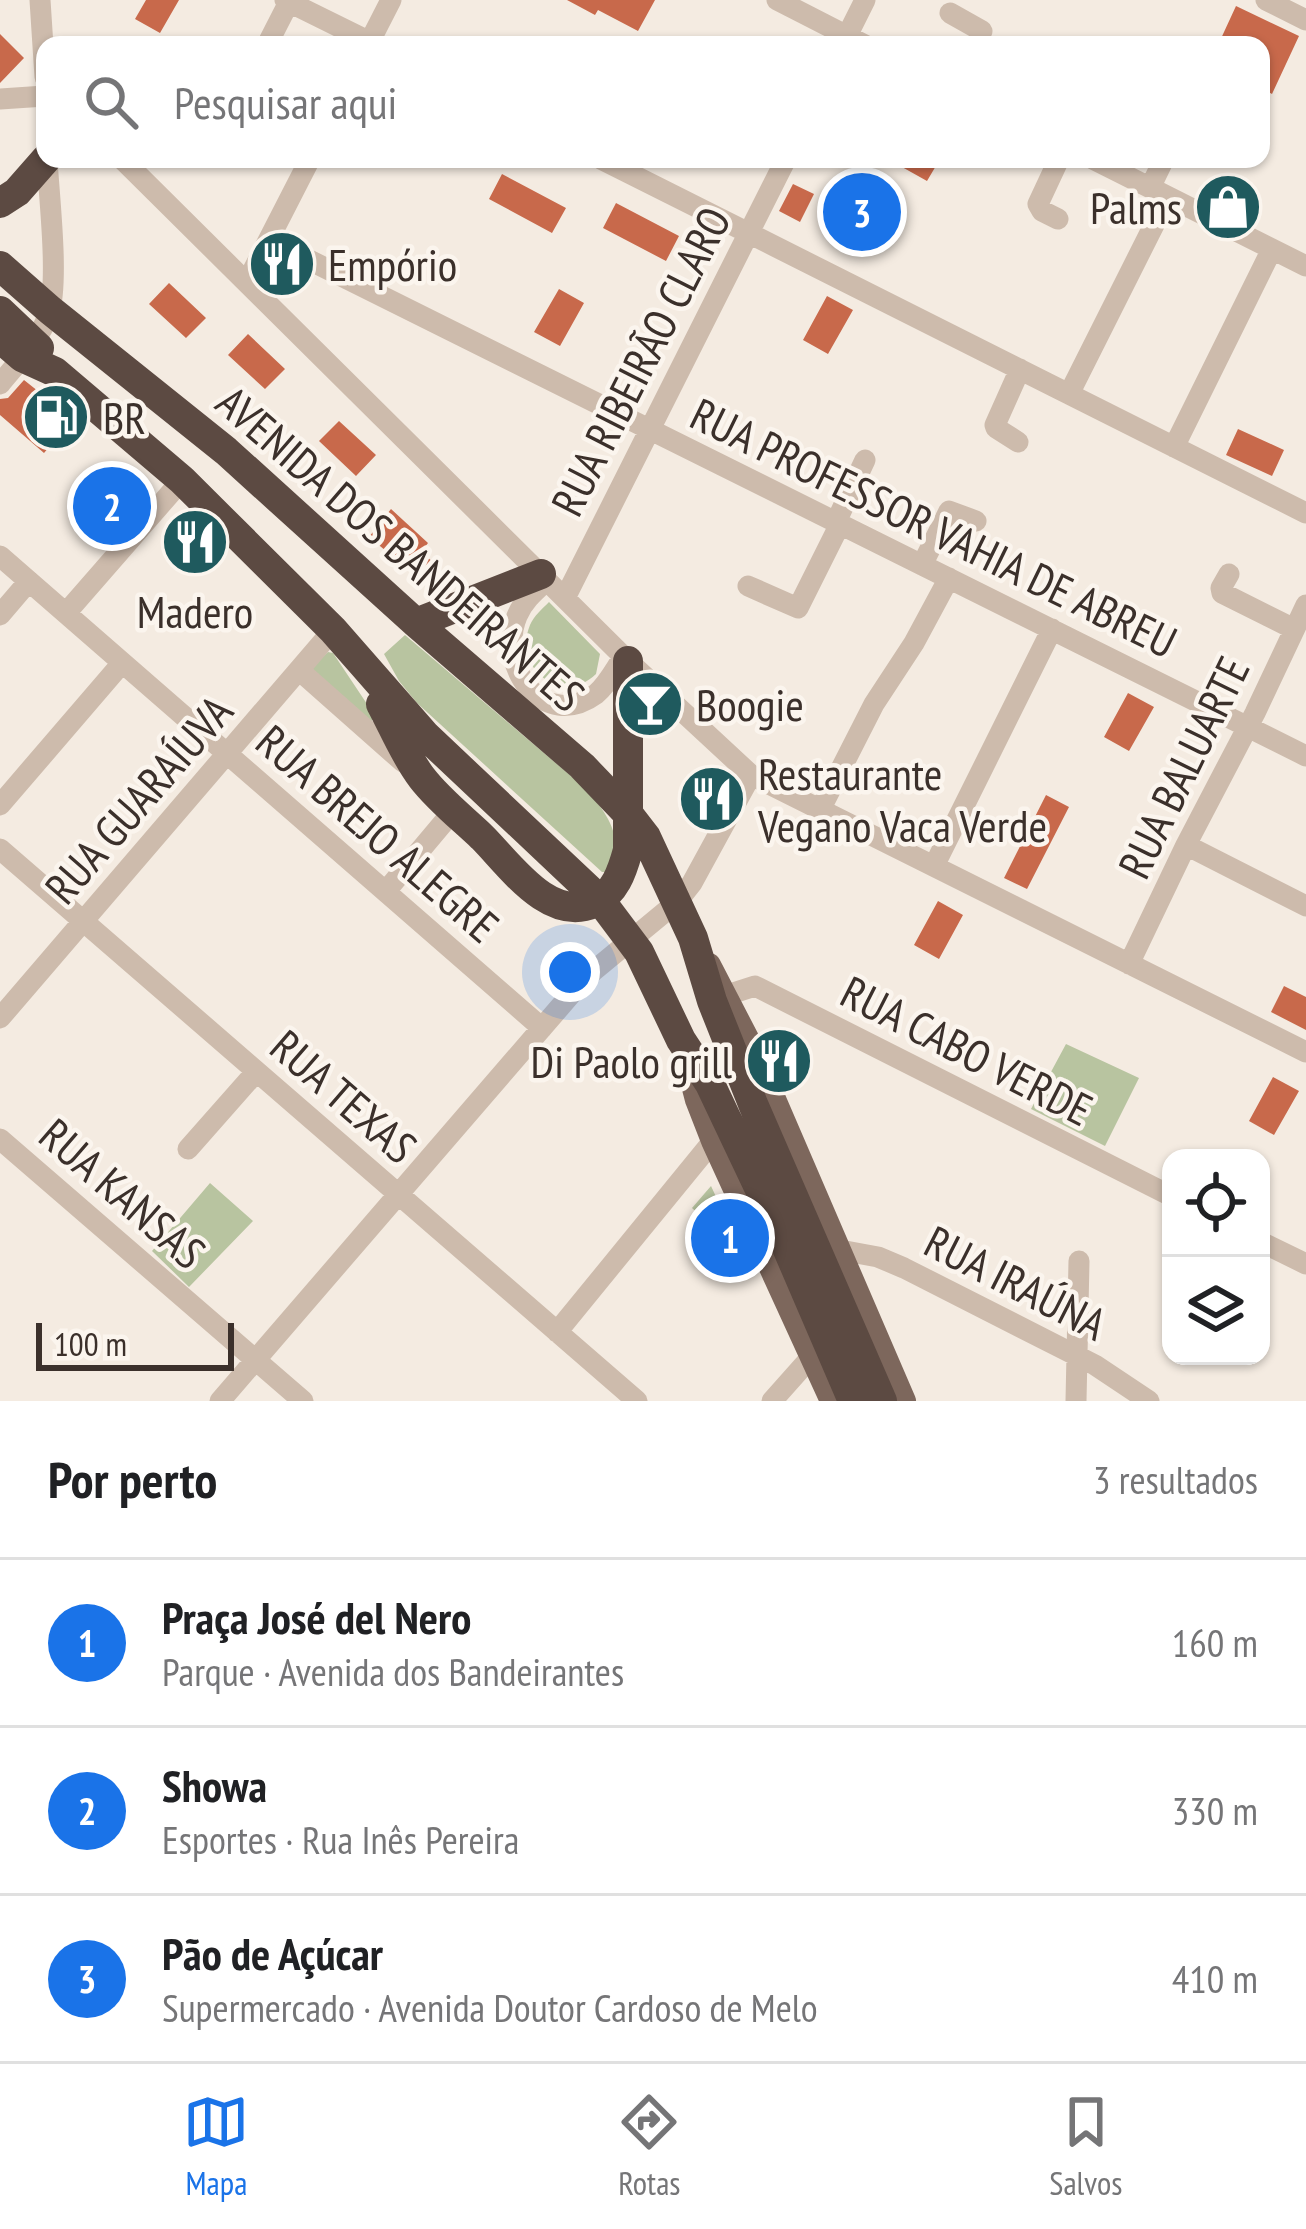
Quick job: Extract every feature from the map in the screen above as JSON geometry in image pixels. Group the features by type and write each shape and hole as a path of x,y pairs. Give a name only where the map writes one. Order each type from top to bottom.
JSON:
{"highway":[{"path":"0,203 39,168"},
{"name":"AVENIDA DOS BANDEIRANTES","path":"0,266 226,451 582,766 629,814 646,837 693,938 746,1088 882,1401"},
{"name":"AVENIDA DOS BANDEIRANTES","path":"0,310 19,346 182,480 333,630 425,736 600,900 631,939 731,1127 853,1401"},
{"path":"416,623 544,577"},
{"path":"354,655 422,778 553,904 573,909 600,900 612,888 628,850 626,658"}],"main road":[{"name":"AVENIDA DOS BANDEIRANTES","path":"693,938 727,995 904,1401"},
{"name":"AVENIDA DOS BANDEIRANTES","path":"681,1040 711,1150 832,1401"}],"street":[{"path":"40,0 42,36"},
{"path":"375,36 392,0"},
{"path":"777,0 841,36"},
{"path":"854,36 865,0"},
{"path":"1266,0 1306,20"},
{"path":"271,36 288,1 356,36"},
{"path":"0,99 36,96"},
{"path":"0,383 19,346 50,310 47,168"},
{"path":"131,168 626,658 752,775 1306,1052"},
{"path":"247,282 305,168"},
{"path":"625,168 1306,513"},
{"name":"RUA RIBEIRÃO CLARO","path":"565,598 781,168"},
{"path":"1055,168 1038,204 1058,219"},
{"path":"1111,168 1306,266"},
{"path":"1069,394 1159,192 1163,168"},
{"name":"RUA PROFESSOR VAHIA DE ABREU","path":"268,240 1306,756"},
{"path":"1174,447 1272,249"},
{"path":"1018,442 995,425 1020,369"},
{"path":"748,586 799,608 869,462"},
{"path":"66,613 182,480"},
{"path":"922,565 949,512 976,521"},
{"name":"RUA BREJO ALEGRE","path":"0,556 542,1028"},
{"path":"1229,574 1222,593 1294,629"},
{"path":"544,577 518,612 514,627 512,660 526,687 547,701 576,704 603,688 626,658"},
{"path":"820,809 874,704 949,578"},
{"path":"0,615 29,581"},
{"name":"RUA BALUARTE","path":"1130,964 1306,605"},
{"path":"934,866 1052,629"},
{"name":"RUA GUARAÍUVA","path":"0,1018 333,630"},
{"path":"0,805 122,663"},
{"path":"300,671 422,778"},
{"path":"220,1401 585,978 677,902 752,775"},
{"path":"386,891 454,810"},
{"path":"1186,845 1306,906"},
{"name":"RUA TEXAS","path":"0,848 638,1401"},
{"name":"RUA CABO VERDE","path":"727,995 754,986 1162,1191"},
{"path":"188,1148 256,1072"},
{"name":"RUA KANSAS","path":"0,1139 303,1401"},
{"path":"557,1331 711,1150"},
{"path":"1270,1246 1306,1264"},
{"name":"RUA IRAÚNA","path":"840,1250 904,1268 1077,1356 1148,1401"},
{"path":"1076,1401 1079,1261"},
{"path":"772,1401 812,1356"}],"green space":[{"path":"549,602 600,654 596,674 583,683 555,684 534,668 528,655 530,625"},
{"path":"405,635 584,787 611,826 616,847 610,872 602,872 417,703 384,654"},
{"path":"328,652 375,716 368,726 310,668"},
{"path":"1066,1044 1139,1078 1105,1146 1031,1109"},
{"path":"210,1183 253,1221 189,1287 152,1251"},
{"path":"711,1186 746,1261 733,1276 720,1265 734,1247 692,1208"}],"building":[{"path":"146,0 179,0 160,33 135,19"},
{"path":"567,0 655,0 638,31"},
{"path":"1236,6 1299,36 1272,94 1270,36 1222,36"},
{"path":"0,34 24,58 0,83"},
{"path":"904,168 935,168 927,181"},
{"path":"502,174 566,208 552,233 489,199"},
{"path":"868,175 887,185 856,247 838,238"},
{"path":"793,184 814,194 800,222 779,211"},
{"path":"616,203 679,236 666,261 603,228"},
{"path":"169,283 206,318 186,338 149,304"},
{"path":"559,289 584,303 560,346 534,332"},
{"path":"827,296 853,310 828,354 803,340"},
{"path":"248,334 285,369 265,389 228,355"},
{"name":"BR","path":"24,380 73,419 44,453 0,415 0,399 8,398"},
{"path":"339,421 376,455 356,476 319,441"},
{"path":"1238,429 1284,450 1272,476 1226,455"},
{"path":"391,509 428,543 421,552 439,567 425,583 369,537"},
{"path":"1128,693 1154,707 1129,751 1104,737"},
{"name":"Restaurante Vegano Vaca Verde","path":"716,770 730,782 712,815 695,808"},
{"path":"1046,795 1069,807 1027,889 1004,878"},
{"path":"938,901 963,915 939,959 914,945"},
{"path":"1284,986 1306,997 1306,1030 1271,1012"},
{"path":"1273,1077 1299,1091 1274,1135 1249,1121"}],"place":[{"name":"Palms","path":"1228,207"},
{"name":"Pão de Açúcar","path":"862,212"},
{"name":"Empório","path":"282,264"},
{"name":"BR","path":"56,417"},
{"name":"Showa","path":"112,506"},
{"name":"Madero","path":"195,542"},
{"name":"Boogie","path":"650,704"},
{"name":"Restaurante Vegano Vaca Verde","path":"712,799"},
{"name":"Di Paolo grill","path":"779,1061"},
{"name":"Praça José del Nero","path":"730,1238"}]}
